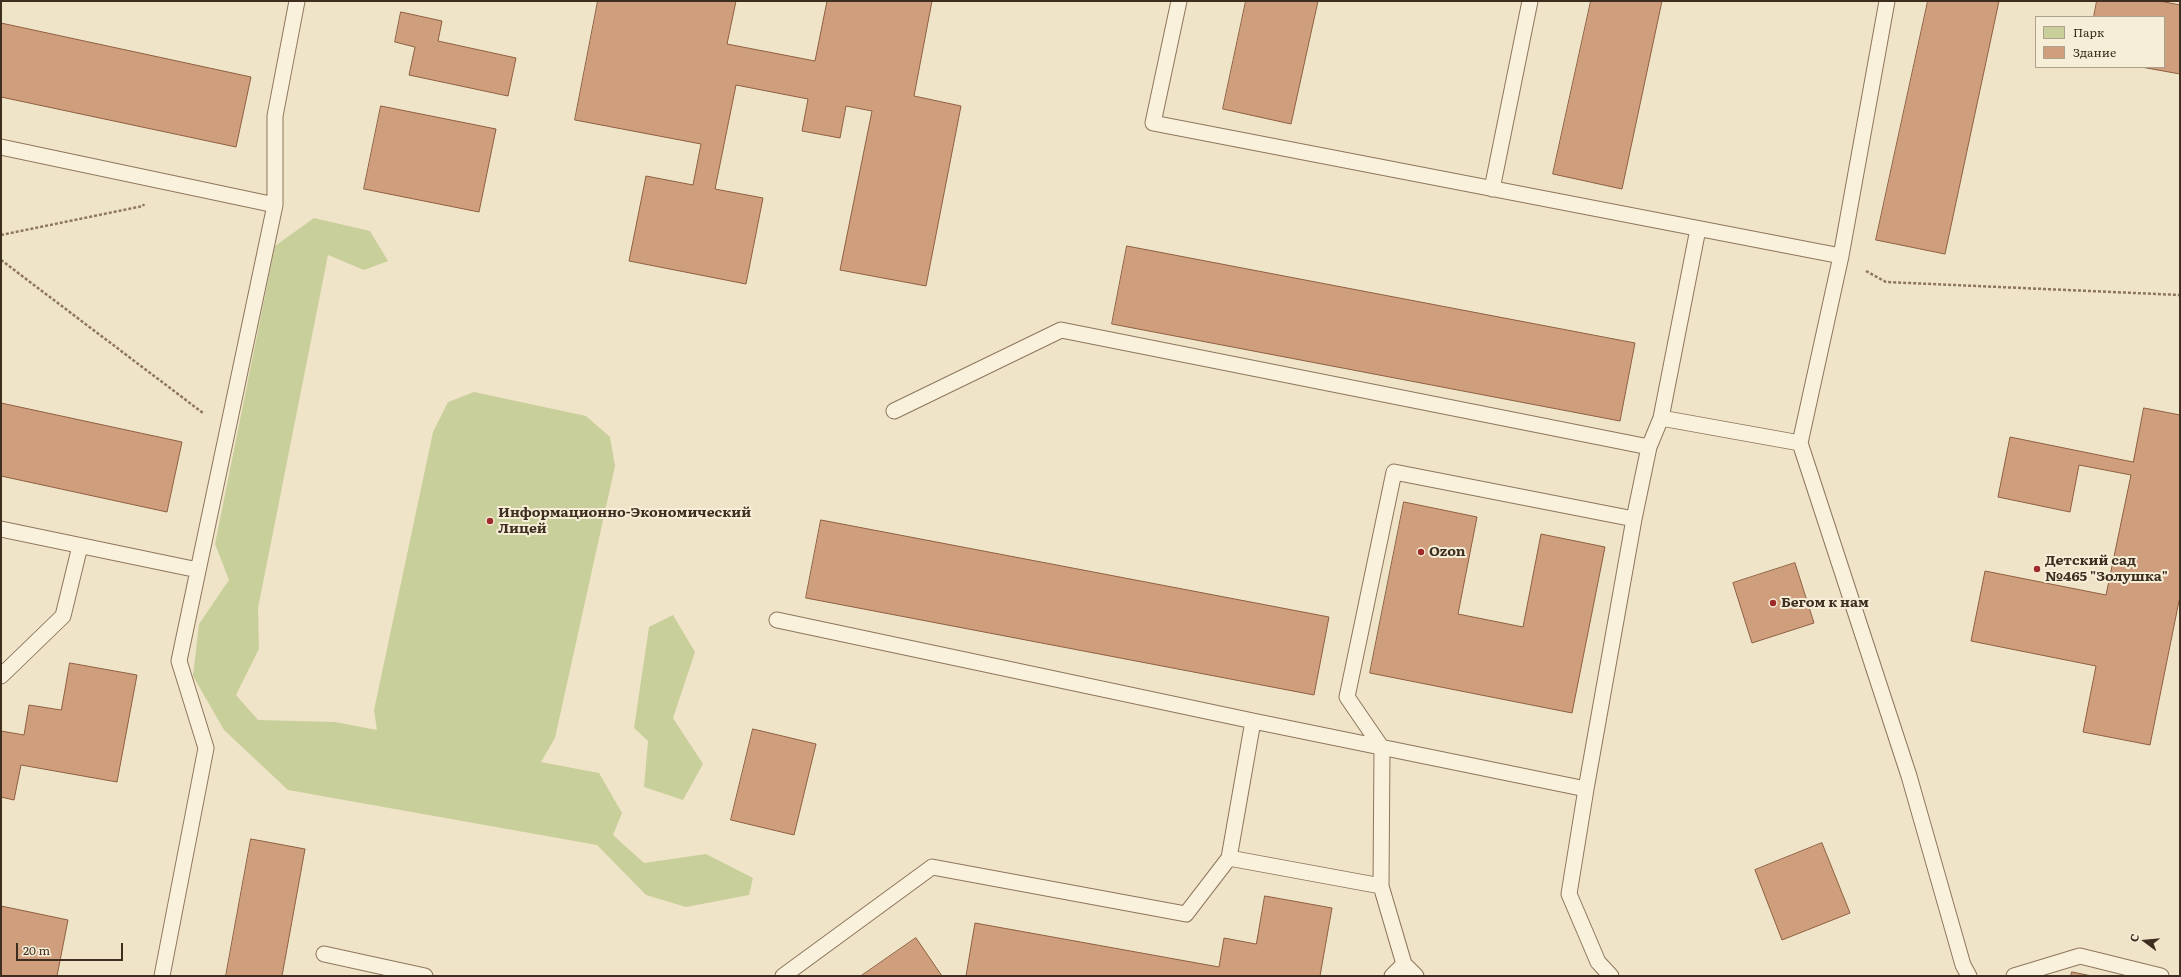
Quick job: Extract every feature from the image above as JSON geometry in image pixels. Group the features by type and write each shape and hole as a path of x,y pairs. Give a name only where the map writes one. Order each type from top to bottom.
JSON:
{"lane":[{"path":"162,976 206,748 179,661 275,205 275,116 297,1"},
{"path":"1179,1 1153,123 1841,256"},
{"path":"1492,189 1530,1"},
{"path":"1887,1 1841,256 1800,443 1909,776 1963,965 1969,976"},
{"path":"1,147 275,205"},
{"path":"1611,976 1598,962 1570,894 1586,789 1634,519 1649,447 1661,418 1698,229"},
{"path":"894,411 1062,330 1649,447"},
{"path":"1661,418 1800,443"},
{"path":"1416,976 1404,964 1381,886 1382,748 1347,697 1394,472 1634,519"},
{"path":"1,529 198,570"},
{"path":"1,676 63,616 80,546"},
{"path":"777,620 1253,722 1586,789"},
{"path":"783,976 932,867 1186,914 1229,858 1253,722"},
{"path":"1229,858 1381,886"},
{"path":"324,954 425,976"},
{"path":"2014,976 2080,956 2161,976"},
{"path":"1392,976 1404,964"}],"path":[{"path":"1,235 144,206 150,178"},
{"path":"1841,256 1886,282 2180,295"},
{"path":"1,260 227,431"}],"green space":[{"path":"314,218 370,231 388,261 364,270 328,255 258,608 259,649 236,695 258,720 335,722 377,730 374,710 433,432 448,402 474,392 586,416 610,437 615,466 555,738 541,762 599,773 622,813 613,835 644,863 706,854 753,878 749,895 686,907 646,895 597,845 288,790 224,730 193,676 199,624 229,580 215,544 275,246"},
{"path":"673,615 695,652 673,718 703,764 683,800 644,787 648,741 634,728 649,627"}],"building":[{"path":"598,1 736,1 727,44 815,61 827,1 932,1 914,96 961,106 926,286 840,270 872,111 846,106 840,138 802,131 808,99 736,85 715,189 763,198 746,284 629,261 646,176 693,185 701,144 575,120"},
{"path":"1246,1 1318,1 1291,124 1223,109"},
{"path":"1591,1 1662,1 1622,189 1553,174"},
{"path":"1928,1 1999,1 1945,254 1876,240"},
{"path":"2097,1 2160,1 2180,5 2180,74 2147,68 2165,68 2165,16 2094,16"},
{"path":"401,12 442,21 438,41 516,58 508,96 409,75 415,47 395,42"},
{"path":"1,23 251,77 236,147 1,97"},
{"path":"381,106 496,129 479,212 364,189"},
{"path":"1127,246 1635,343 1620,421 1112,324"},
{"path":"1,403 182,442 167,512 1,476"},
{"path":"2144,408 2180,415 2180,596 2150,745 2083,732 2096,666 1971,641 1985,571 2106,595 2131,475 2079,465 2070,512 1998,497 2010,437 2133,462"},
{"path":"1404,502 1477,517 1458,614 1523,627 1541,534 1605,547 1572,713 1370,673"},
{"path":"821,520 1329,617 1314,695 806,598"},
{"name":"Бегом к нам","path":"1795,563 1814,623 1752,643 1733,583"},
{"path":"70,663 137,675 117,782 21,765 14,800 1,797 1,731 24,735 29,705 61,710"},
{"path":"753,729 816,744 794,835 731,820"},
{"path":"251,839 305,849 282,976 226,976"},
{"path":"1822,843 1850,913 1782,940 1755,870"},
{"path":"1265,896 1332,908 1320,976 966,976 975,923 1219,967 1224,938 1256,944"},
{"path":"1,906 68,920 57,976 1,976"},
{"path":"916,938 942,976 861,976"},
{"path":"2072,972 2092,976 2071,976"}],"place":[{"name":"Информационно-Экономический Лицей","path":"490,521"},
{"name":"Ozon","path":"1421,552"},
{"name":"Детский сад №465 \"Золушка\"","path":"2037,569"},
{"name":"Бегом к нам","path":"1773,603"}]}
